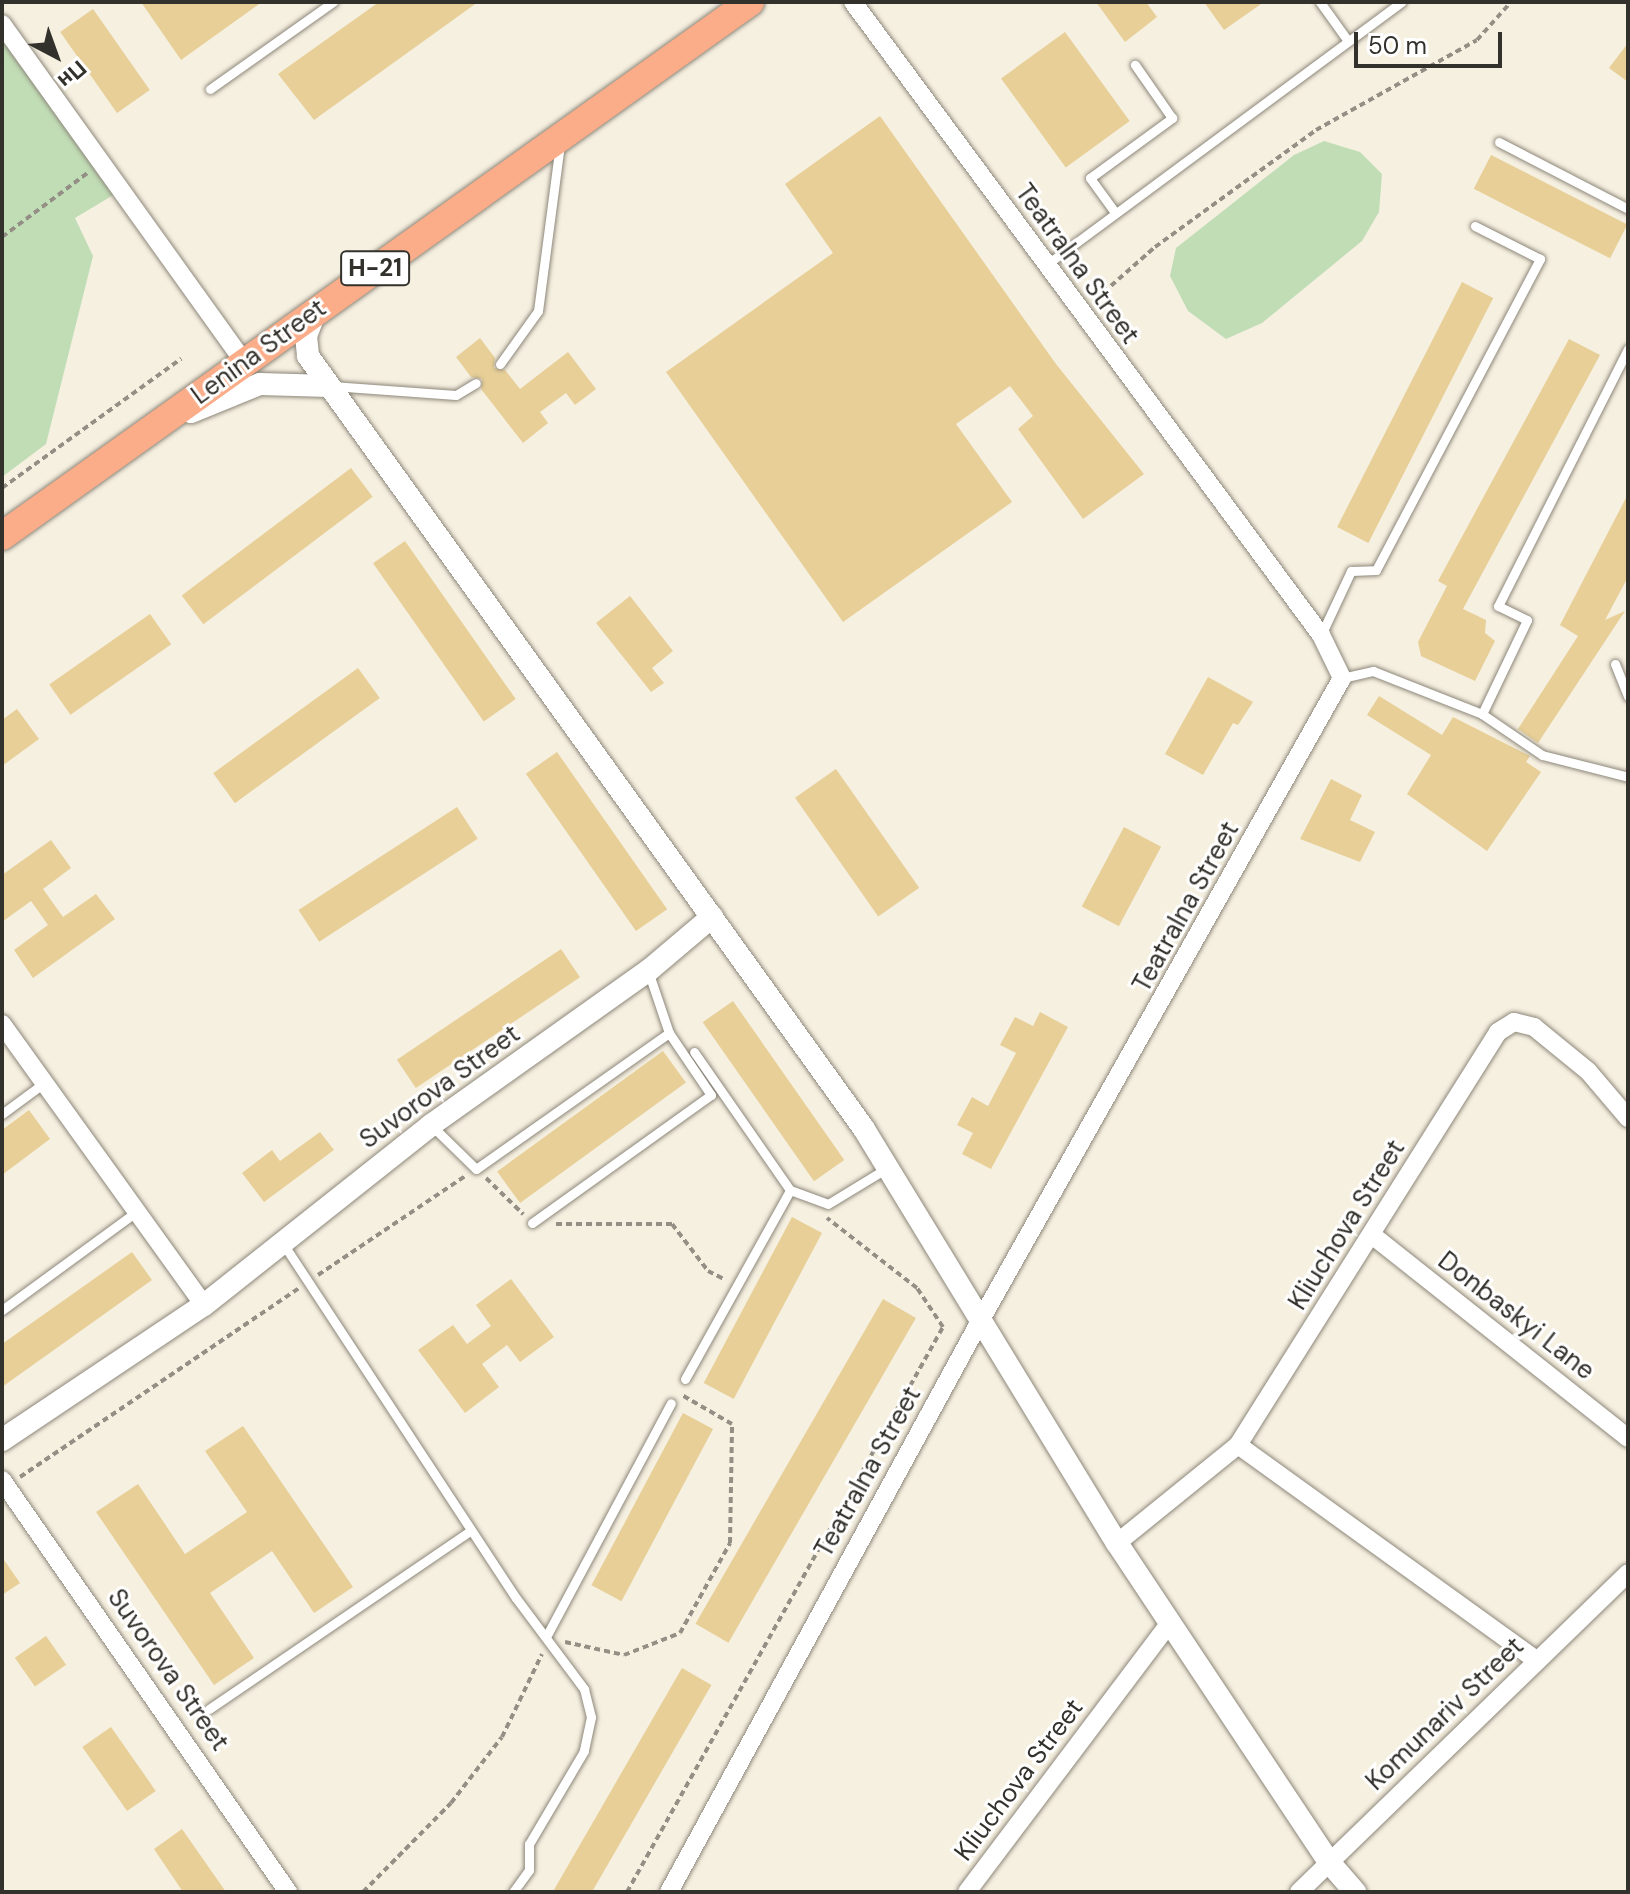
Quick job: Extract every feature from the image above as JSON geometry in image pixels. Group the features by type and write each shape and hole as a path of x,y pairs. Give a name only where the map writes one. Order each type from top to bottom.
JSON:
{"main road":[{"name":"Lenina Street","path":"2,536 750,2"}],"street":[{"name":"Teatralna Street","path":"669,1892 979,1323 1342,678 1321,635 1079,312 853,2"},
{"path":"2,24 104,161 244,362"},
{"path":"316,310 306,336 308,356 712,917 887,1168 979,1323 1117,1543 1329,1862 1355,1892"},
{"path":"157,428 260,384 329,386"},
{"name":"Suvorova Street","path":"2,1440 204,1305 431,1125 648,971 712,917"},
{"name":"Kliuchova Street","path":"1117,1543 1238,1445 1498,1032 1514,1022 1534,1027 1588,1071 1628,1118"},
{"path":"2,1024 133,1214 204,1305"},
{"name":"Donbaskyi Lane","path":"1372,1235 1628,1438"},
{"path":"1238,1445 1537,1661"},
{"name":"Suvorova Street","path":"2,1480 288,1892"},
{"name":"Komunariv Street","path":"1299,1892 1628,1573"},
{"name":"Kliuchova Street","path":"967,1892 1170,1623"}],"lane":[{"path":"210,89 333,2"},
{"path":"1320,2 1348,41"},
{"path":"1046,265 1114,211 1401,2"},
{"path":"1114,211 1090,178 1172,118 1135,65"},
{"path":"500,364 538,311 561,137"},
{"path":"1499,142 1628,209"},
{"path":"1321,635 1351,571 1376,570 1540,259 1475,226"},
{"path":"1482,714 1527,620 1498,606 1628,349"},
{"path":"329,386 456,395 476,383"},
{"path":"1615,664 1628,696"},
{"path":"1342,678 1373,671 1482,714 1542,755 1628,777"},
{"path":"532,1223 711,1095 669,1033 648,971"},
{"path":"431,1125 476,1169 669,1033"},
{"path":"694,1052 790,1190 828,1204 887,1168"},
{"path":"2,1114 44,1083"},
{"path":"685,1379 790,1190"},
{"path":"2,1310 133,1214"},
{"path":"282,1242 306,1283 471,1530 584,1689 591,1717 584,1751 529,1844 529,1870 513,1892"},
{"path":"546,1637 671,1403"},
{"path":"209,1709 471,1530"}],"path":[{"path":"1079,312 1155,247 1316,130 1477,40 1511,2"},
{"path":"2,237 104,161"},
{"path":"2,488 181,359"},
{"path":"2,1480 21,1477 476,1169 532,1223 672,1224 708,1271 737,1286"},
{"path":"627,1892 943,1327 917,1288 824,1216"},
{"path":"363,1892 451,1803 502,1737 539,1666 546,1637 624,1655 680,1633 730,1543 732,1424 677,1392"}],"green space":[{"path":"2,20 125,188 75,218 93,256 46,444 2,477"},
{"path":"1324,141 1360,152 1382,174 1379,212 1362,241 1262,323 1226,339 1188,311 1170,276 1176,248 1294,155"}],"building":[{"path":"141,2 262,2 181,60"},
{"path":"379,2 478,2 314,120 278,74"},
{"path":"1096,2 1146,2 1157,17 1125,42"},
{"path":"1204,2 1264,2 1224,30"},
{"path":"93,9 150,90 117,113 60,32"},
{"path":"1065,32 1130,121 1066,167 1001,78"},
{"path":"1628,43 1628,82 1609,68"},
{"path":"880,116 1056,364 1144,474 1083,519 1018,429 1033,416 1010,386 956,424 1012,502 843,622 666,372 833,253 785,184"},
{"path":"1491,155 1627,224 1610,258 1474,189"},
{"path":"1462,282 1493,298 1368,543 1337,527"},
{"path":"480,338 495,358 494,368 505,370 520,389 568,352 596,389 575,405 566,393 540,412 548,423 523,443 481,389 482,379 471,377 456,357"},
{"path":"1569,339 1600,355 1463,609 1486,620 1485,633 1495,641 1475,681 1421,656 1418,642 1447,586 1438,581"},
{"path":"351,468 373,497 203,624 182,596"},
{"path":"1628,494 1628,577 1605,620 1625,611 1538,743 1518,729 1578,636 1560,625"},
{"path":"405,541 516,699 484,721 373,563"},
{"path":"630,596 673,651 652,668 664,683 651,692 596,623"},
{"path":"150,614 171,644 70,715 49,685"},
{"path":"358,668 380,698 235,803 213,773"},
{"path":"1208,677 1253,702 1238,725 1233,723 1203,775 1165,754"},
{"path":"1379,696 1442,735 1453,717 1530,756 1526,762 1541,772 1487,851 1407,794 1431,755 1367,715"},
{"path":"17,709 39,739 2,766 2,720"},
{"path":"557,752 667,909 636,931 526,774"},
{"path":"836,769 919,888 878,916 795,798"},
{"path":"1331,779 1362,795 1350,820 1375,832 1360,862 1300,839"},
{"path":"457,807 478,839 319,942 298,910"},
{"path":"1124,827 1161,847 1119,926 1082,906"},
{"path":"51,840 71,868 43,889 63,917 96,894 115,919 33,978 14,950 48,925 31,901 2,922 2,875"},
{"path":"561,949 580,977 416,1088 397,1060"},
{"path":"733,1001 844,1160 814,1181 703,1022"},
{"path":"1040,1012 1068,1027 991,1169 962,1154 973,1133 957,1125 972,1097 988,1106 1016,1053 1000,1045 1015,1017 1033,1026"},
{"path":"663,1051 686,1083 520,1203 497,1171"},
{"path":"29,1110 50,1139 2,1175 2,1130"},
{"path":"320,1132 334,1150 264,1202 242,1173 272,1150 280,1161"},
{"path":"792,1217 822,1233 734,1399 704,1383"},
{"path":"132,1252 152,1280 2,1387 2,1344"},
{"path":"511,1279 554,1337 520,1362 507,1345 482,1364 499,1387 465,1413 418,1350 453,1325 467,1344 491,1326 476,1305"},
{"path":"883,1299 916,1318 728,1643 696,1624"},
{"path":"683,1413 713,1429 621,1601 591,1585"},
{"path":"243,1426 353,1587 314,1613 272,1551 210,1593 254,1658 214,1685 96,1512 138,1484 185,1554 247,1512 205,1451"},
{"path":"2,1557 20,1583 2,1595"},
{"path":"46,1636 66,1665 35,1686 15,1658"},
{"path":"682,1668 711,1685 592,1892 554,1890"},
{"path":"111,1727 156,1791 127,1811 82,1747"},
{"path":"182,1829 226,1892 183,1892 154,1849"}]}
